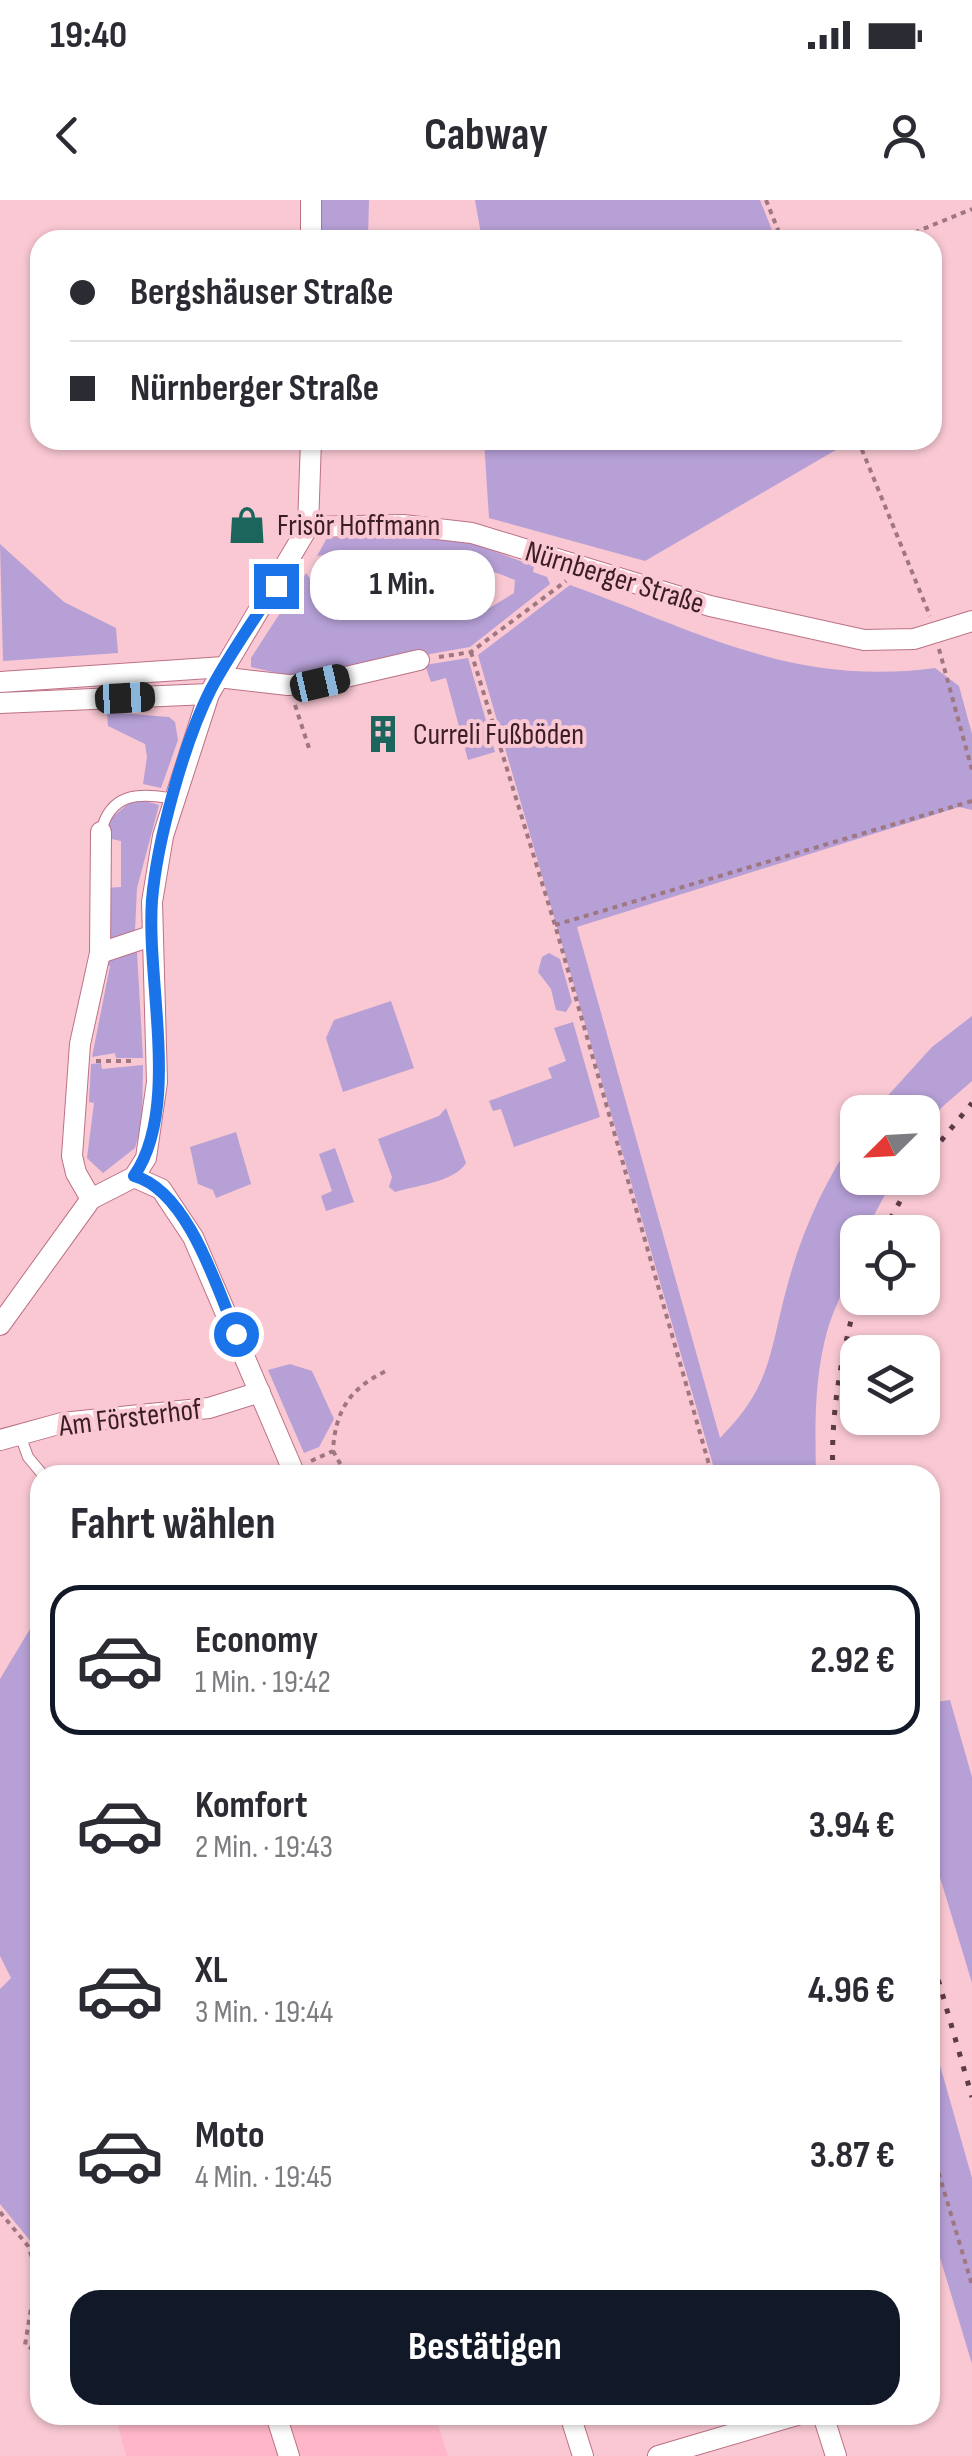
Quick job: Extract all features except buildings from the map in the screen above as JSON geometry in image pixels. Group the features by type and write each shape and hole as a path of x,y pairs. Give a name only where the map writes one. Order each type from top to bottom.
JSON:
{"street":[{"path":"311,200 311,230"},
{"path":"0,1324 91,1199 134,1176 151,1143 156,1062 152,936 156,872 173,799 217,679 308,527 311,450"},
{"name":"Nürnberger Straße","path":"308,527 438,527 794,626 864,640 937,634 972,621"},
{"path":"217,679 2,703 0,680 217,679 320,683 418,660"},
{"path":"91,1199 76,1173 72,1156 78,1061 100,953 101,832"},
{"path":"100,953 152,936"},
{"path":"134,1176 161,1189 179,1213 212,1276 291,1465"},
{"name":"Am Försterhof","path":"10,1437 62,1423 209,1408 260,1392"},
{"path":"279,2425 289,2456"},
{"path":"573,2425 582,2456"},
{"path":"658,2456 763,2425"},
{"path":"826,2425 836,2456"}],"lane":[{"path":"101,832 106,814 127,797 145,794 173,799"},
{"path":"10,1437 35,1465"}],"path":[{"path":"766,200 778,230"},
{"path":"921,230 972,209"},
{"path":"862,450 937,634 972,770"},
{"path":"418,660 471,652 570,578"},
{"path":"471,652 555,925 709,1465"},
{"path":"292,684 310,748"},
{"path":"555,925 972,800"},
{"path":"78,1061 156,1062"},
{"path":"341,1465 334,1451 341,1410 352,1392 386,1371"},
{"path":"318,1458 334,1451"},
{"path":"940,2178 972,2285"},
{"path":"0,2212 30,2251"},
{"path":"30,2316 25,2344 30,2347"}],"shaded area":[{"path":"319,200 369,200 368,230 320,230"},
{"path":"475,200 760,200 772,230 480,230"},
{"path":"485,450 836,450 645,561 489,518"},
{"path":"404,535 471,543 534,566 533,572 547,577 550,584 470,647 316,674 286,675 251,667 251,658 306,573 319,591 402,614 410,606 473,618 514,593 515,580 418,553 367,550 317,556 327,538"},
{"path":"0,544 64,602 116,628 118,653 3,661"},
{"path":"570,585 747,651 791,662 836,670 884,672 935,668 959,686 972,734 972,810 959,807 577,927 720,1438 759,1385 807,1227 840,1162 840,1195 885,1195 874,1215 840,1215 840,1297 823,1346 816,1465 713,1465 478,655"},
{"path":"468,658 495,752 468,760 446,678 431,682 425,665"},
{"path":"107,712 169,717 175,722 178,740 161,788 143,784 145,744 108,726"},
{"path":"145,801 159,805 137,888 135,931 109,940 105,888 121,887 121,841 107,838 109,820 129,803"},
{"path":"137,952 143,1058 116,1058 115,1053 92,1057 110,966 106,964 111,958"},
{"path":"549,953 560,959 572,1002 566,1012 556,1010 551,989 538,972 542,957"},
{"path":"391,1001 414,1068 343,1092 326,1038 334,1020"},
{"path":"972,1016 972,1081 940,1110 940,1095 888,1095 932,1047"},
{"path":"573,1022 600,1117 514,1147 501,1109 493,1111 489,1101 552,1078 548,1068 566,1061 554,1028"},
{"path":"101,1063 102,1069 143,1065 142,1123 135,1148 103,1173 87,1158 94,1103 89,1102 91,1064"},
{"path":"446,1108 466,1163 444,1179 395,1192 389,1187 392,1177 378,1139 439,1116"},
{"path":"236,1132 251,1184 216,1198 213,1190 198,1184 190,1147"},
{"path":"335,1148 354,1202 326,1211 321,1196 332,1191 319,1154"},
{"path":"290,1364 312,1371 334,1419 319,1447 304,1453 268,1370"},
{"path":"30,1629 30,2241 0,2204 0,1989 11,1978 0,1956 0,1679"},
{"path":"950,1700 972,1777 972,1983 940,1877 940,1702"},
{"path":"940,2065 972,2178 972,2364 940,2257"},
{"path":"118,2425 438,2425 448,2456 126,2456"}],"railway":[{"path":"940,1142 972,1103"},
{"path":"892,1215 904,1195"},
{"path":"833,1465 838,1383 853,1315"},
{"path":"940,1986 972,2097"}],"place":[{"name":"Frisör Hoffmann","path":"247,525"},
{"name":"Curreli Fußböden","path":"383,734"}],"route":[{"path":"236,1334 212,1276 172,1201 148,1180 134,1176 151,1143 155,1112 152,902 164,836 209,694 276,586"}]}
